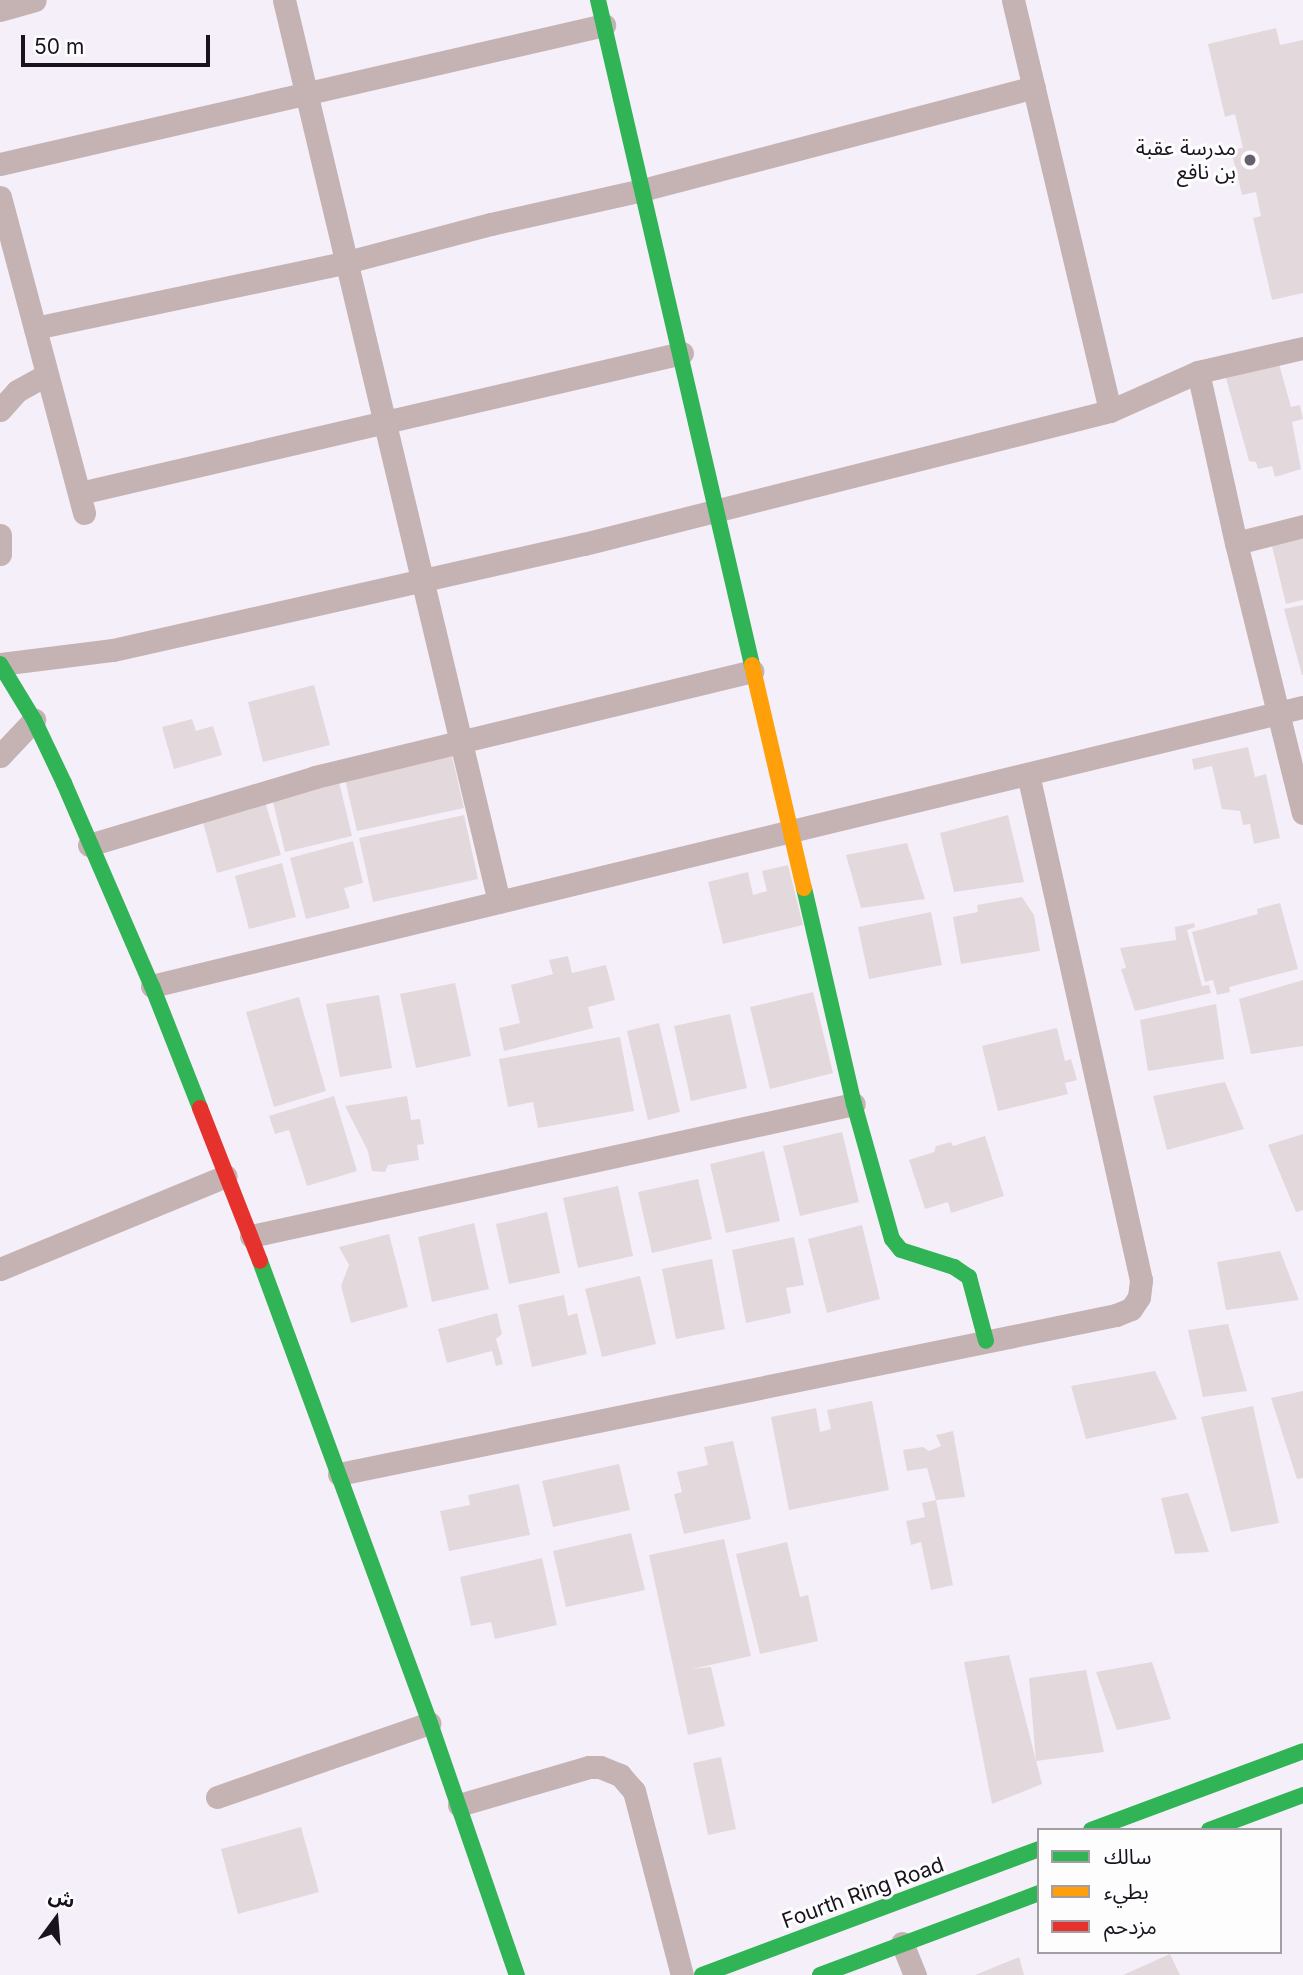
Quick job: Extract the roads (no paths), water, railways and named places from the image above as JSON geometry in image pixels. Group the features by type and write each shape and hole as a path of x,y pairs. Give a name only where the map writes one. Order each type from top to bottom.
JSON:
{"street":[{"path":"0,10 35,0"},
{"path":"284,0 499,902"},
{"path":"598,0 682,353 789,831 830,992 853,1104 892,1239 901,1250 954,1267 969,1277 986,1342"},
{"path":"1013,0 1110,411"},
{"path":"0,164 149,132 604,25"},
{"path":"35,328 347,262 491,224 642,190 1034,87"},
{"path":"0,197 82,503 383,422 682,353"},
{"path":"517,1975 430,1723 251,1236 152,986 34,720 0,664 113,650 718,512 1110,411 1198,372 1303,348"},
{"path":"1198,372 1236,543 1303,813"},
{"path":"0,410 17,391 46,375"},
{"path":"1236,543 1303,526"},
{"path":"0,535 0,554"},
{"path":"89,845 315,777 752,671"},
{"path":"152,986 1303,707"},
{"path":"0,757 34,720"},
{"path":"339,1475 1116,1315 1131,1309 1139,1297 1141,1280 1028,774"},
{"path":"251,1236 853,1104"},
{"path":"0,1269 226,1176"},
{"path":"218,1797 430,1723"},
{"path":"1096,1828 1303,1751"},
{"path":"459,1805 589,1767 600,1767 620,1775 634,1791 682,1975"},
{"path":"1214,1828 1303,1795"},
{"name":"Fourth Ring Road","path":"702,1975 1037,1850"},
{"path":"820,1975 1037,1894"},
{"path":"902,1943 915,1975"}],"place":[{"name":"مدرسة عقبة بن نافع","path":"1250,160"}]}
